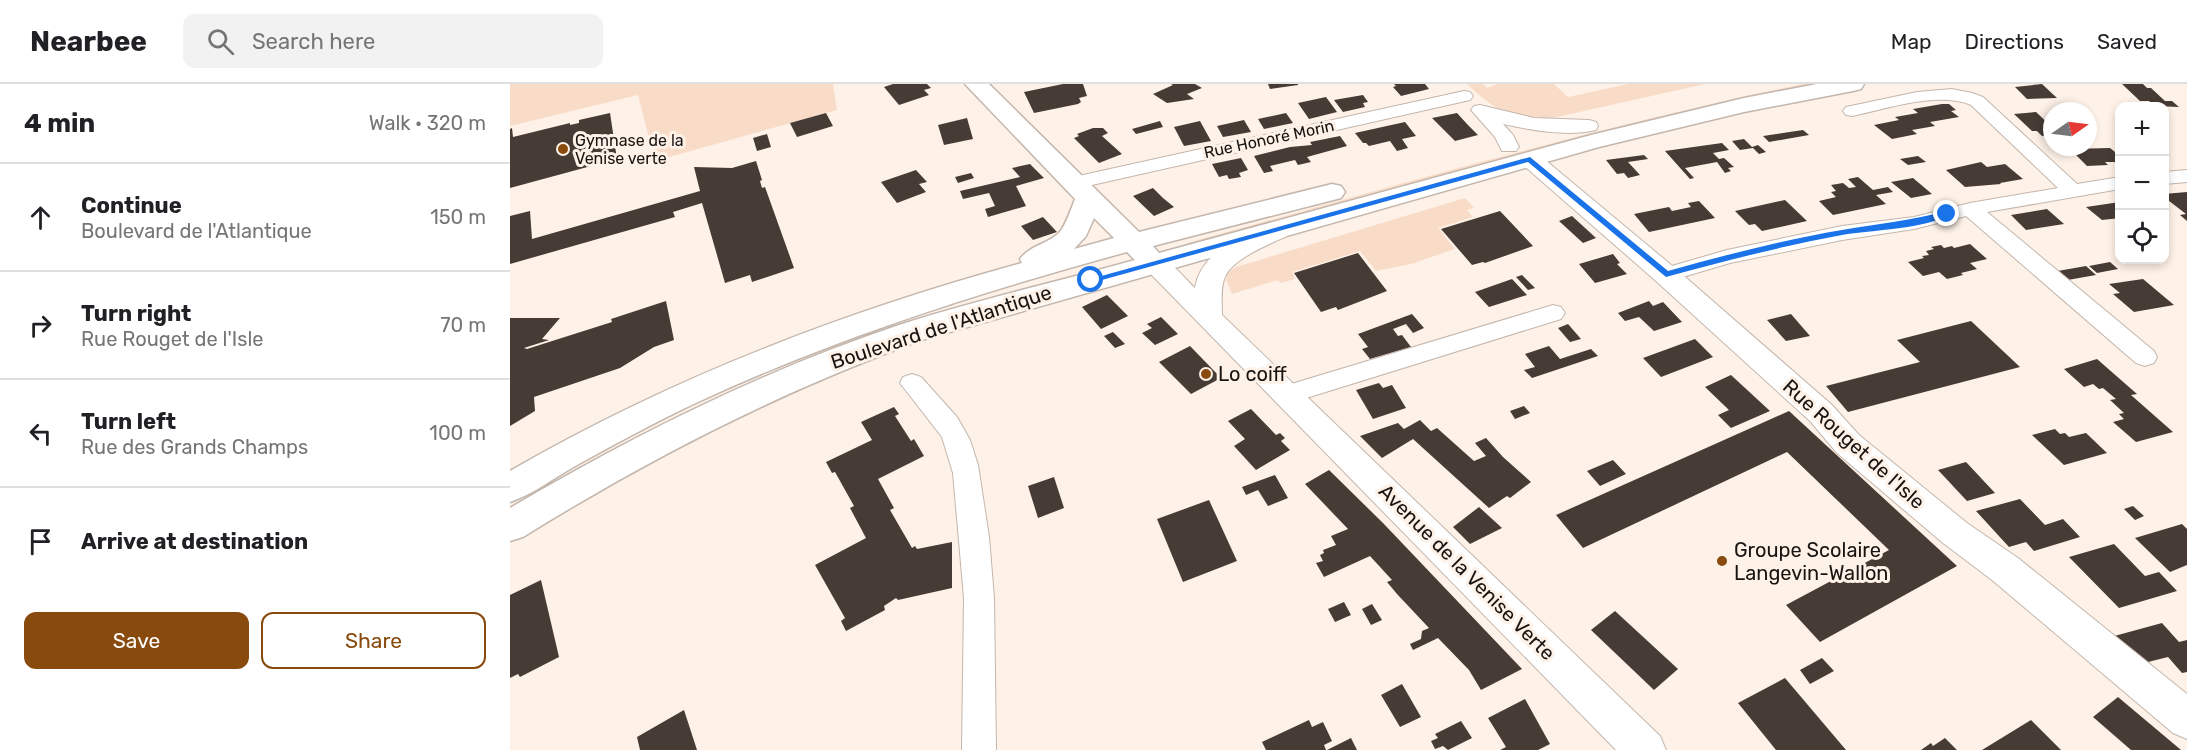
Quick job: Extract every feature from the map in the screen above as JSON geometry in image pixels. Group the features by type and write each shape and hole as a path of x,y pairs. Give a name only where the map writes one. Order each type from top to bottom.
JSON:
{"main road":[{"name":"Avenue de la Venise Verte","path":"976,84 1144,253"},
{"name":"Boulevard de l'Atlantique","path":"510,488 649,412 729,375 840,331 953,292 1008,277 1278,230 1520,153 1589,126 1773,84"},
{"name":"Boulevard de l'Atlantique","path":"510,526 712,412 812,369 1144,253 1520,153 1853,84"},
{"path":"1008,277 1066,241 1076,229 1081,190"}],"street":[{"name":"Rue Honoré Morin","path":"1081,190 1458,90"},
{"path":"1458,90 1520,153"},
{"path":"1852,111 1947,93 1968,95 2073,191"},
{"path":"1480,110 1499,118 1528,125 1589,126"},
{"name":"Rue Rouget de l'Isle","path":"1520,153 1666,275 1821,413 1848,444 1955,532 2005,569 2187,719"},
{"path":"2169,178 2187,176"},
{"path":"1666,275 1727,257 1842,232 1914,223 1970,208 2115,184"},
{"path":"1970,208 2145,357"},
{"path":"1208,318 1209,281 1216,267 1278,230"},
{"name":"Avenue de la Venise Verte","path":"1144,253 1645,750"},
{"path":"1287,395 1553,313"},
{"path":"912,383 944,418 957,439 964,460 975,537 978,591 979,750"}],"shaded area":[{"path":"510,84 833,84 837,110 655,161 638,95 510,126"},
{"path":"1467,84 1483,84 1487,88 1498,84 1554,84 1568,97 1628,84 1705,84 1553,118 1539,119 1516,116 1506,112 1487,101"},
{"path":"1803,84 1817,84 1606,131 1255,229 1186,246 1187,243 1571,138"},
{"path":"1465,198 1474,208 1467,210 1473,217 1438,228 1455,249 1411,264 1376,271 1360,251 1292,272 1295,279 1280,283 1278,280 1232,294 1226,279 1228,273 1236,267"}],"building":[{"path":"893,84 927,84 931,88 924,90 929,95 899,105 884,87"},
{"path":"1063,84 1083,84 1087,96 1079,98 1081,102 1078,104 1034,113 1024,92"},
{"path":"1171,84 1195,84 1202,88 1187,94 1194,99 1167,103 1153,94 1173,85"},
{"path":"1268,84 1298,84 1298,85 1270,89"},
{"path":"1394,84 1425,84 1429,89 1401,96 1393,87 1396,86"},
{"path":"2042,84 2057,98 2027,99 2015,87"},
{"path":"2122,84 2143,84 2165,101 2172,101 2179,107 2169,107 2169,102 2140,101"},
{"path":"1363,95 1368,102 1363,103 1365,107 1343,112 1334,100"},
{"path":"1326,97 1337,112 1309,119 1298,103"},
{"path":"1949,104 1956,110 1951,111 1959,117 1930,122 1935,126 1912,130 1917,134 1892,139 1874,125 1899,120 1895,117 1918,113 1913,109"},
{"path":"2036,112 2043,119 2043,136 2037,131 2032,131 2014,114"},
{"name":"Gymnase de la Venise verte","path":"610,113 617,159 510,188 510,129 512,128 513,137 570,123 570,125 579,123 579,120"},
{"path":"826,113 833,126 797,137 790,123"},
{"path":"1286,113 1293,123 1264,129 1258,119"},
{"path":"1457,113 1478,135 1455,141 1432,118"},
{"path":"967,118 973,139 944,145 938,125"},
{"path":"1244,120 1251,132 1223,137 1217,126"},
{"path":"1160,121 1163,127 1136,134 1132,129"},
{"path":"1200,121 1211,141 1184,146 1174,127"},
{"path":"1405,122 1416,136 1402,139 1408,148 1397,151 1390,141 1369,146 1363,143 1355,133"},
{"path":"1093,128 1103,128 1108,133 1102,136 1122,154 1099,163 1074,138 1079,136 1077,134"},
{"path":"1803,130 1809,135 1769,142 1763,136"},
{"path":"767,134 771,147 757,151 753,138"},
{"path":"1340,136 1347,146 1307,157 1311,162 1298,165 1295,160 1270,166 1273,171 1264,173 1254,156 1290,147 1312,145 1310,142"},
{"path":"1744,139 1752,147 1758,145 1766,152 1759,154 1753,148 1740,150 1732,141"},
{"path":"1722,143 1729,150 1713,153 1719,159 1724,158 1734,167 1728,168 1731,171 1725,173 1717,162 1685,168 1694,178 1690,179 1665,151"},
{"path":"2097,148 2110,148 2115,152 2115,162 2105,162 2108,165 2087,166 2077,156 2097,156"},
{"path":"1644,155 1648,159 1628,162 1640,175 1628,178 1624,173 1617,174 1606,160"},
{"path":"1918,156 1926,162 1908,165 1900,159"},
{"path":"1241,158 1248,170 1239,173 1241,177 1229,179 1227,175 1219,177 1212,164"},
{"path":"756,161 762,188 765,187 794,268 752,282 750,275 725,283 702,203 673,212 675,217 510,264 510,216 530,211 532,239 700,191 694,167 732,168"},
{"path":"1981,162 1987,167 2005,164 2023,179 2001,184 1965,187 1946,170"},
{"path":"1030,164 1044,178 1016,186 1026,206 988,217 985,209 995,206 989,193 963,199 960,191 1020,177 1012,168"},
{"path":"916,170 927,182 919,184 926,192 897,203 881,182"},
{"path":"971,173 974,178 958,183 955,177"},
{"path":"1858,177 1873,190 1888,187 1893,192 1876,195 1886,204 1833,215 1819,201 1836,197 1831,192 1836,191 1831,185 1843,183 1849,188 1856,187 1848,179"},
{"path":"1913,178 1932,194 1911,198 1891,182"},
{"path":"1153,188 1174,207 1154,216 1133,196"},
{"path":"2187,192 2187,221 2180,215 2186,214 2169,201 2169,194"},
{"path":"1785,200 1807,221 1762,231 1755,224 1749,225 1735,211"},
{"path":"1699,201 1715,218 1649,232 1634,214 1669,207 1672,211 1691,207 1688,203"},
{"path":"2115,203 2115,219 2102,220 2086,207"},
{"path":"2047,209 2064,224 2026,230 2011,215"},
{"path":"1500,211 1533,246 1485,263 1472,265 1441,229"},
{"path":"1572,216 1596,238 1583,243 1559,221"},
{"path":"1043,217 1057,232 1033,240 1021,226"},
{"path":"1970,244 1987,259 1970,263 1977,269 1961,273 1963,275 1947,279 1939,272 1923,276 1908,262 1929,255 1926,251 1934,249 1931,247 1941,245 1944,248 1952,246 1954,248"},
{"path":"1358,253 1387,291 1338,310 1336,307 1321,312 1294,273"},
{"path":"1613,254 1620,263 1617,264 1627,274 1595,283 1579,264"},
{"path":"2110,262 2118,269 2097,273 2089,266"},
{"path":"2086,266 2096,275 2062,281 2052,272"},
{"path":"1522,275 1535,288 1528,290 1516,277"},
{"path":"1512,279 1527,295 1489,307 1475,292"},
{"path":"2143,279 2174,305 2134,312 2113,294 2120,293 2109,284"},
{"path":"1107,295 1128,316 1101,329 1082,307"},
{"path":"666,301 674,340 654,347 620,368 534,397 535,411 510,426 510,318 560,318 542,339 549,340 524,348 527,349 612,322 611,319"},
{"path":"1649,301 1653,306 1663,302 1682,322 1654,331 1639,317 1625,321 1618,313"},
{"path":"1412,314 1424,328 1413,333 1406,324 1393,329 1398,336 1402,335 1411,347 1370,359 1362,349 1368,347 1358,334"},
{"path":"1791,314 1810,336 1786,341 1767,320"},
{"path":"1161,317 1178,334 1155,345 1142,333 1152,328 1147,324"},
{"path":"1971,321 2020,367 1848,412 1826,386 1920,362 1897,340"},
{"path":"1568,324 1581,339 1570,342 1558,328"},
{"path":"1113,332 1125,344 1115,348 1104,336"},
{"path":"1695,339 1713,357 1661,377 1643,358"},
{"path":"1190,346 1221,378 1191,394 1159,362"},
{"path":"1549,346 1560,359 1591,349 1598,356 1532,378 1524,370 1535,367 1525,354"},
{"path":"2097,359 2137,394 2131,395 2173,432 2136,442 2113,422 2124,419 2119,414 2124,413 2110,400 2116,399 2103,388 2099,389 2093,384 2084,387 2064,369"},
{"path":"1731,375 1770,411 1731,428 1718,415 1729,410 1705,387"},
{"path":"1379,383 1383,388 1392,385 1406,408 1373,419 1356,390"},
{"path":"1524,406 1530,413 1515,419 1510,411"},
{"path":"894,407 899,414 895,416 911,441 914,439 924,456 878,479 894,508 890,510 912,548 952,542 952,588 898,600 896,598 884,606 885,610 846,631 841,621 845,618 815,565 866,538 850,508 854,506 835,472 832,473 826,462 872,440 861,422"},
{"path":"1251,409 1276,435 1280,433 1285,438 1281,441 1290,450 1256,470 1234,446 1245,439 1228,421"},
{"path":"1789,411 1957,566 1820,642 1786,605 1889,550 1787,452 1583,548 1556,515"},
{"path":"1420,420 1431,431 1437,428 1474,461 1486,456 1475,443 1486,438 1531,482 1510,498 1507,496 1489,508 1413,439 1382,458 1360,436 1398,423 1404,429"},
{"path":"2055,429 2060,434 2065,433 2069,437 2086,433 2107,453 2064,465 2032,435"},
{"path":"1613,460 1626,474 1600,486 1587,471"},
{"path":"1966,462 1995,493 1967,501 1938,470"},
{"path":"1329,470 1383,523 1522,669 1481,690 1469,670 1438,638 1413,650 1410,644 1421,639 1422,631 1429,628 1387,582 1392,580 1370,556 1324,577 1316,563 1323,561 1320,555 1324,553 1323,550 1336,545 1331,536 1348,529 1305,484"},
{"path":"1275,475 1288,498 1268,506 1258,490 1246,495 1242,487"},
{"path":"1054,477 1064,508 1038,518 1028,486"},
{"path":"2020,499 2045,525 2063,519 2080,537 2034,551 2026,542 2009,547 1976,511"},
{"path":"1209,500 1237,561 1183,582 1157,519"},
{"path":"2133,506 2144,516 2135,520 2124,509"},
{"path":"1479,507 1502,528 1470,544 1453,527"},
{"path":"2182,524 2187,529 2187,565 2170,572 2135,538"},
{"path":"2114,544 2145,576 2159,572 2177,591 2119,608 2069,557"},
{"path":"541,580 559,657 520,677 518,674 510,678 510,595"},
{"path":"1344,602 1351,615 1335,622 1328,609"},
{"path":"1372,604 1382,620 1371,625 1362,609"},
{"path":"1615,611 1678,669 1654,690 1591,630"},
{"path":"2162,623 2179,642 2187,640 2187,672 2182,673 2168,657 2144,663 2107,638"},
{"path":"1822,658 1834,671 1810,684 1800,670"},
{"path":"1785,678 1846,750 1776,750 1738,703"},
{"path":"1402,684 1421,717 1400,727 1381,695"},
{"path":"2118,697 2181,750 2131,750 2093,717"},
{"path":"1525,699 1550,744 1538,750 1500,750 1506,747 1488,718"},
{"path":"684,710 697,750 640,750 637,737"},
{"path":"1309,720 1312,727 1323,722 1332,741 1324,745 1326,750 1266,750 1262,742"},
{"path":"2031,720 2061,750 1982,750"},
{"path":"1461,721 1472,738 1448,750 1443,746 1435,749 1431,741 1438,738 1435,734"},
{"path":"1351,738 1357,750 1327,750"},
{"path":"1945,738 1957,750 1921,750 1931,743 1933,746"}],"place":[{"name":"Gymnase de la Venise verte","path":"563,149"},
{"name":"Lo coiff","path":"1206,374"},
{"name":"Groupe Scolaire Langevin-Wallon","path":"1722,561"}],"route":[{"path":"1091,280 1530,159 1666,275 1727,257 1842,232 1914,223 1947,214"}]}
